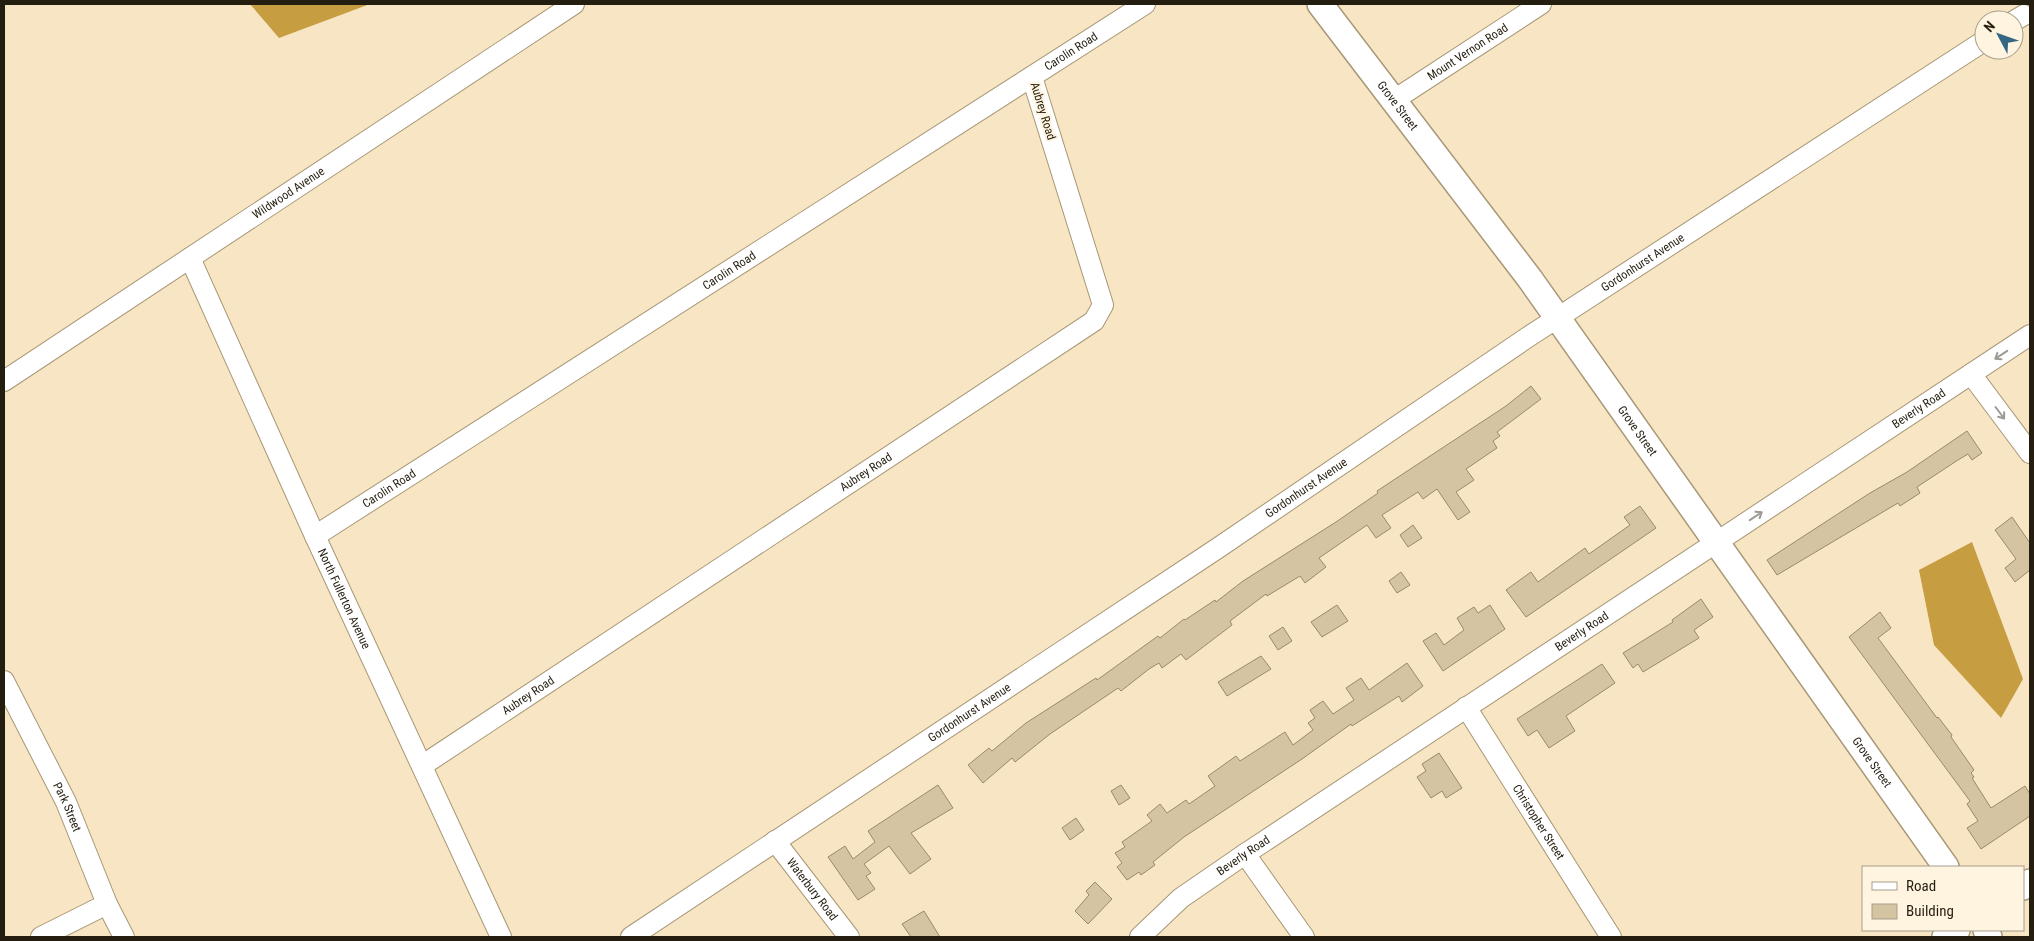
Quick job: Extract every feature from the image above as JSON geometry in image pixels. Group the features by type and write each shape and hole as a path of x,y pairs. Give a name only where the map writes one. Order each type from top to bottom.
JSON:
{"main road":[{"name":"Grove Street","path":"1320,4 1557,318 1945,866"}],"street":[{"name":"Wildwood Avenue","path":"4,382 574,4"},
{"name":"Carolin Road","path":"315,536 1144,4"},
{"name":"Mount Vernon Road","path":"1394,100 1541,4"},
{"name":"Gordonhurst Avenue","path":"631,937 1218,548 1557,318 1974,47"},
{"name":"Aubrey Road","path":"423,765 1094,321 1103,305 1032,77"},
{"name":"North Fullerton Avenue","path":"190,258 315,536 423,765 501,937"},
{"name":"Beverly Road","path":"1140,937 1181,898 1245,854 1466,706 1716,544 2030,335"},
{"path":"1971,374 2030,453"},
{"name":"Park Street","path":"4,682 66,802 107,904 124,937"},
{"name":"Christopher Street","path":"1466,706 1611,937"},
{"name":"Waterbury Road","path":"775,841 849,937"},
{"path":"1245,854 1304,937"},
{"path":"41,937 107,904"}],"shaded area":[{"path":"250,4 370,4 279,38"},
{"path":"1972,542 2023,679 2001,718 1934,645 1919,570"}],"building":[{"path":"1531,386 1541,399 1497,432 1500,436 1493,441 1497,448 1466,469 1474,480 1456,492 1470,512 1458,520 1437,489 1423,499 1418,492 1382,515 1391,528 1376,538 1367,525 1319,558 1326,567 1305,583 1300,576 1267,596 1266,594 1230,621 1232,625 1186,660 1181,654 1162,668 1159,663 1149,669 1121,691 1118,688 1050,734 1015,762 1012,758 983,783 968,765 989,748 992,751 1026,723 1096,678 1097,680 1158,636 1160,638 1184,619 1215,600 1216,602 1243,581 1336,522 1378,493 1377,491 1506,406"},
{"path":"1967,431 1982,453 1972,460 1968,454 1917,487 1920,493 1900,506 1898,503 1777,575 1767,560 1870,493 1907,472"},
{"path":"1640,506 1656,528 1526,617 1506,590 1531,572 1538,582 1585,548 1589,554 1630,525 1624,517"},
{"path":"2012,517 2030,543 2030,570 2015,582 2005,568 2016,559 1995,530"},
{"path":"1413,525 1422,538 1408,547 1400,535"},
{"path":"1401,572 1410,585 1397,593 1389,581"},
{"path":"1701,599 1713,617 1694,630 1699,638 1643,672 1638,664 1633,668 1623,653 1673,622 1672,620"},
{"path":"1337,605 1348,621 1322,637 1311,622"},
{"path":"1490,605 1505,629 1443,671 1423,641 1436,633 1444,645 1464,630 1457,618 1474,607 1478,613"},
{"path":"1880,612 1891,628 1878,638 1937,718 1952,735 1951,737 1974,770 1971,773 1974,777 1972,778 1991,808 2025,786 2030,794 2030,816 1981,849 1967,828 1978,821 1967,804 1970,801 1849,637"},
{"path":"1283,627 1292,641 1278,650 1269,636"},
{"path":"1261,656 1271,669 1227,696 1218,682"},
{"path":"1407,663 1423,686 1402,702 1399,696 1352,726 1351,724 1302,759 1184,837 1153,862 1155,865 1141,875 1139,872 1127,880 1117,867 1122,863 1115,853 1125,847 1122,842 1152,821 1147,815 1160,804 1167,813 1186,800 1189,804 1215,786 1208,776 1236,756 1240,761 1285,732 1293,745 1313,730 1308,723 1315,718 1310,710 1323,701 1333,714 1354,700 1346,688 1361,678 1369,690"},
{"path":"1602,664 1615,683 1566,716 1575,731 1549,748 1537,730 1528,736 1517,719"},
{"path":"1439,753 1462,788 1446,798 1442,791 1431,798 1417,777 1426,771 1422,764"},
{"path":"938,785 953,808 911,833 931,859 910,874 889,846 864,864 871,873 866,876 875,889 858,900 828,857 845,846 853,859 875,842 868,831"},
{"path":"1121,785 1130,798 1119,805 1111,791"},
{"path":"1076,818 1084,830 1070,840 1062,828"},
{"path":"1095,882 1112,899 1088,924 1075,911 1089,895 1086,891"},
{"path":"924,911 940,937 911,937 902,924"}]}
